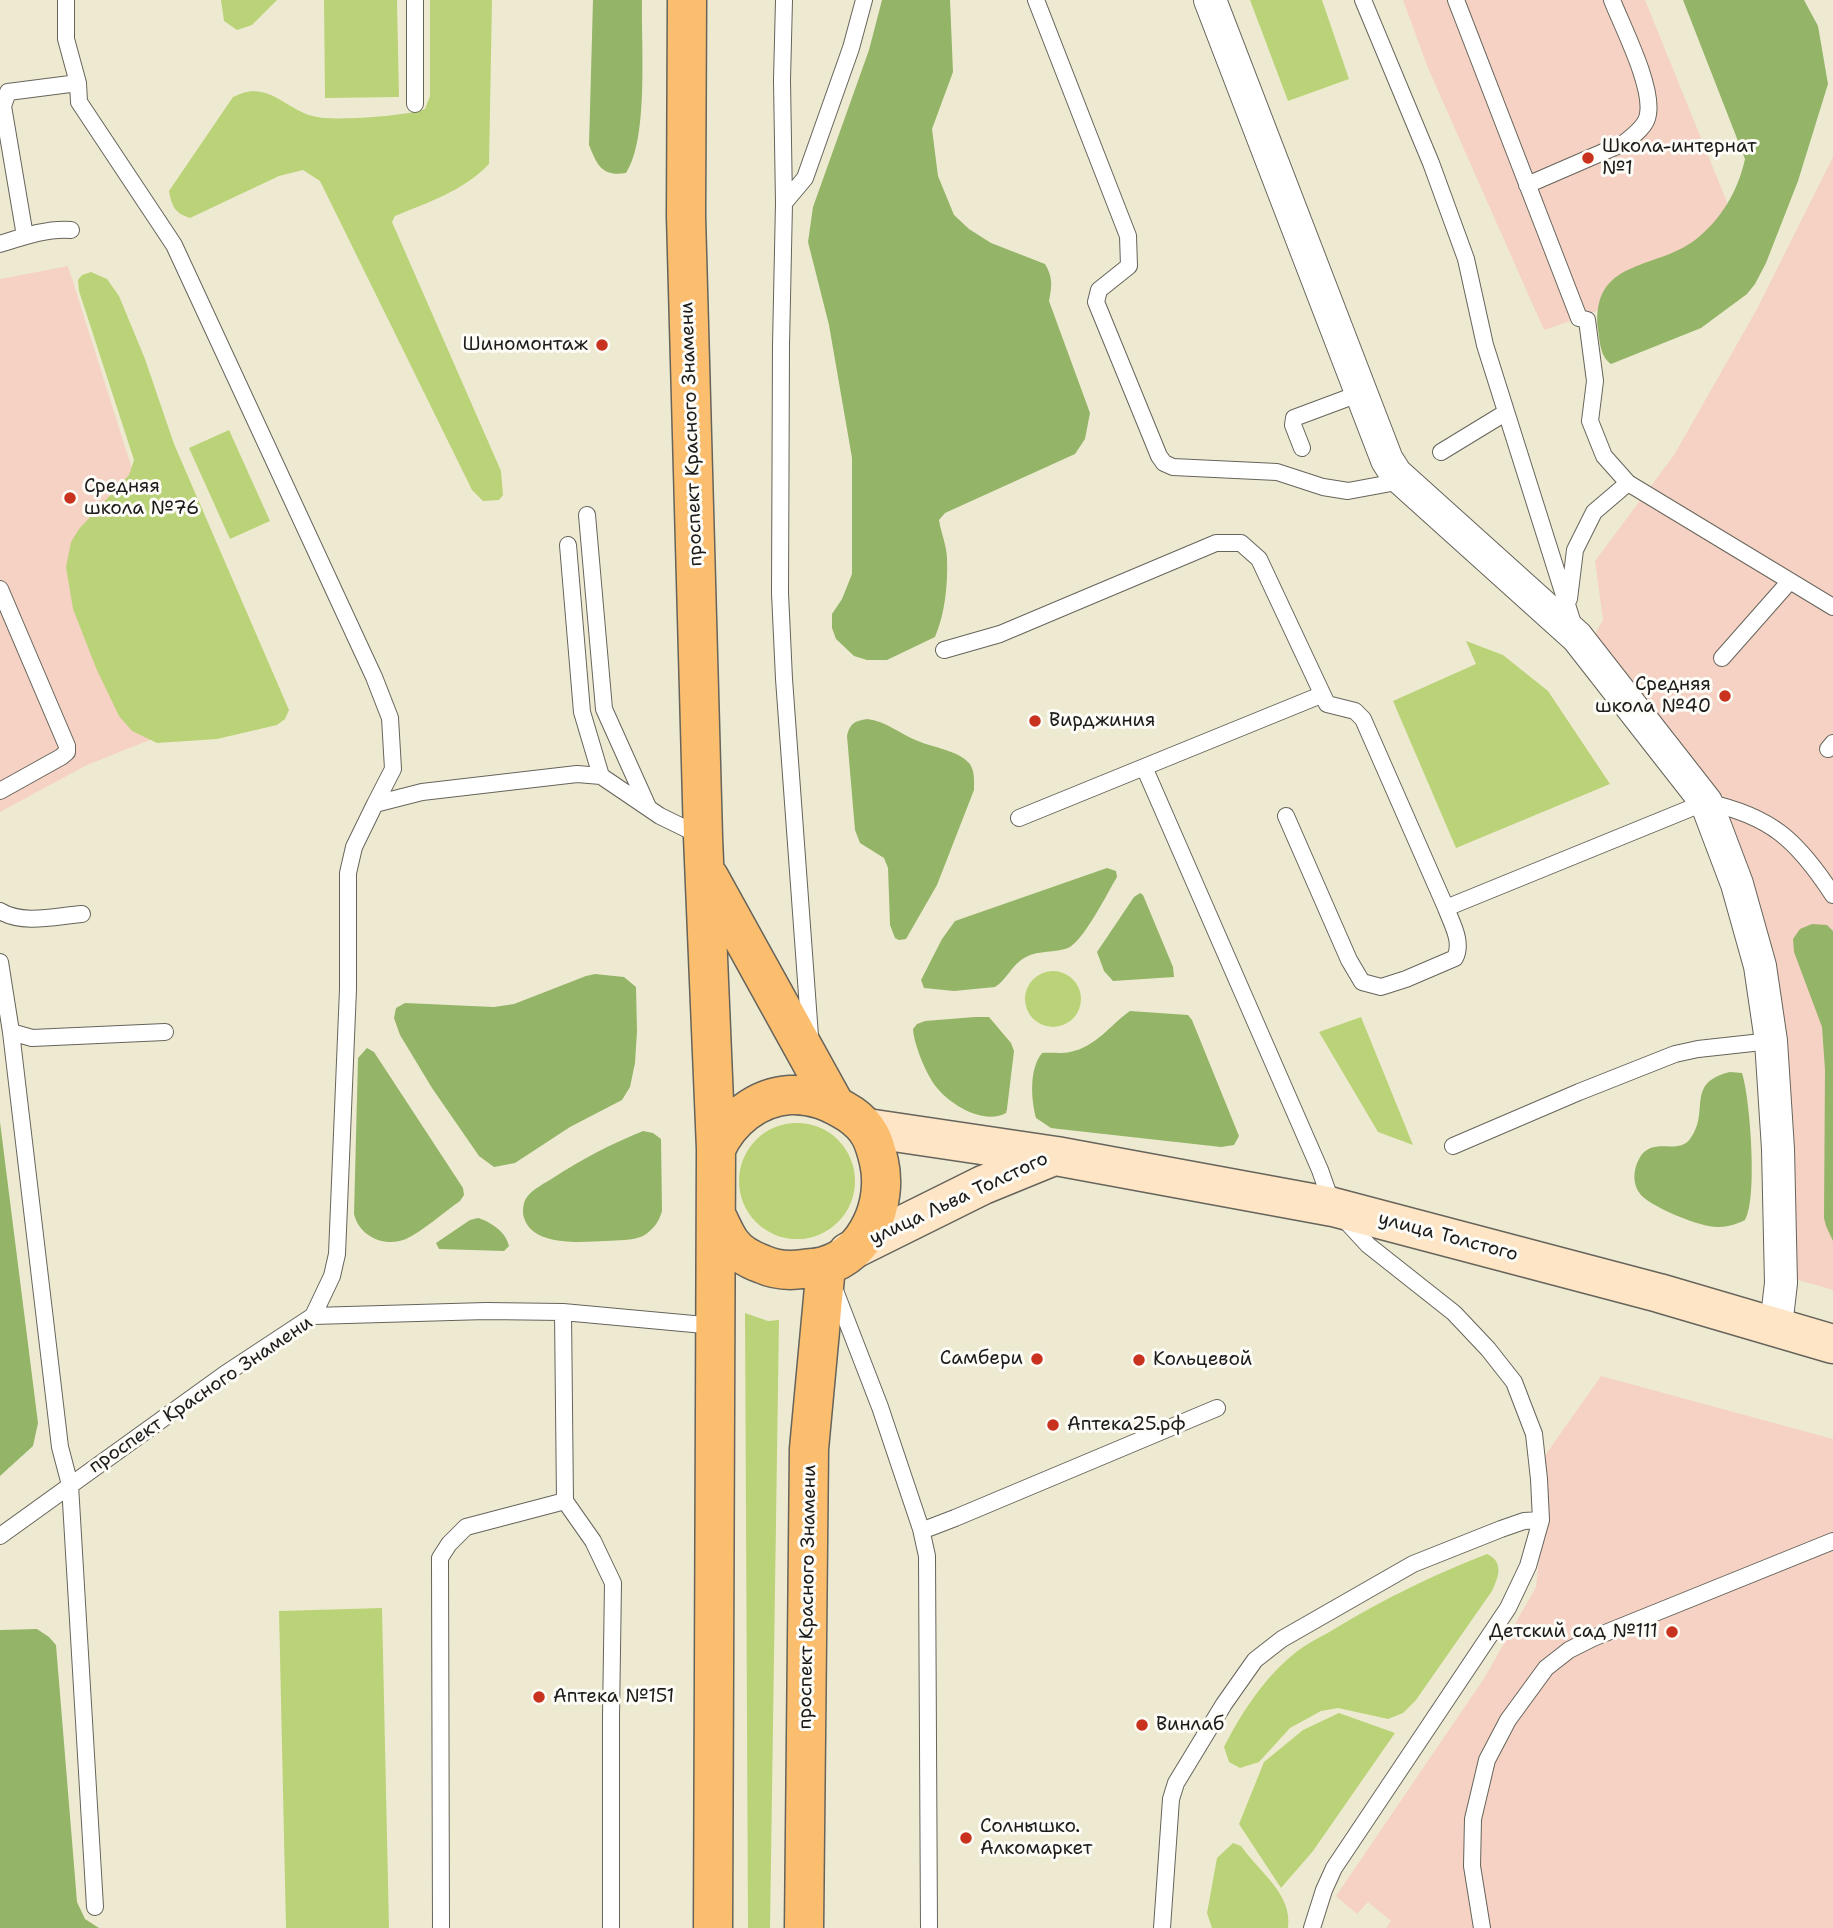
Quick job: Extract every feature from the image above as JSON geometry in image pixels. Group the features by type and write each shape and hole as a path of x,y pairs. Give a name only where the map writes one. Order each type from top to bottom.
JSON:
{"main road":[{"name":"проспект Красного Знамени","path":"687,0 686,216 704,853 716,1149 713,1928"},
{"name":"проспект Красного Знамени","path":"704,853 835,1105"},
{"name":"проспект Красного Знамени","path":"716,1149 723,1133 741,1114 787,1095 810,1096 835,1105 867,1128"},
{"name":"улица Льва Толстого","path":"867,1128 1056,1156"},
{"path":"716,1215 732,1244 765,1266 792,1271 837,1259 862,1238 873,1222 881,1197 881,1171 867,1128"},
{"name":"улица Толстого","path":"1056,1156 1333,1208 1544,1262 1833,1343"},
{"name":"улица Льва Толстого","path":"837,1259 983,1185 1056,1156"},
{"name":"проспект Красного Знамени","path":"804,1928 809,1449 837,1259"}],"street":[{"path":"1210,0 1387,460 1402,481 1577,637 1706,802 1737,884 1760,966 1771,1041 1778,1149 1781,1283 1776,1326"}],"lane":[{"path":"66,0 66,39 78,83 79,102 174,245 374,677 393,731 393,769 354,847 348,873 348,989 337,1254 332,1276 313,1316"},
{"path":"415,0 415,104"},
{"path":"784,0 780,593 812,1062"},
{"path":"784,203 805,178 851,48 864,0"},
{"path":"1036,0 1128,236 1129,266 1099,290 1096,302 1150,436 1164,463 1173,467 1277,472 1323,488 1348,491 1402,481"},
{"path":"1363,0 1431,163 1466,259 1485,345 1577,637"},
{"path":"1456,0 1579,318 1587,320 1595,381 1590,421 1604,456 1628,483 1833,607"},
{"path":"1527,185 1624,143 1637,134 1648,117 1648,93 1612,0"},
{"path":"25,236 3,106 4,92 78,83"},
{"path":"0,244 25,236 62,229 71,230"},
{"path":"1302,448 1293,425 1294,418 1361,393"},
{"path":"1441,452 1505,413"},
{"path":"1569,605 1575,550 1594,512 1628,483"},
{"path":"587,515 604,709 649,809"},
{"path":"944,650 1000,634 1216,543 1241,543 1259,559 1327,704 1355,710 1363,719 1457,935 1459,950 1455,958 1381,987 1362,982 1349,960 1286,816"},
{"path":"568,545 582,712 601,776"},
{"path":"1722,658 1790,581"},
{"path":"0,589 67,746 67,752 0,791"},
{"path":"1019,818 1321,695"},
{"path":"1144,767 1320,1170 1333,1208 1368,1245 1454,1313 1488,1349 1514,1382 1534,1434 1541,1520 1528,1566 1508,1608 1334,1868 1312,1928"},
{"path":"375,804 422,792 577,774 601,776 649,809 704,853"},
{"path":"1446,908 1706,802 1736,808 1766,821 1785,836 1833,895"},
{"path":"0,911 24,919 82,914"},
{"path":"0,962 11,1032 60,1447 69,1485 95,1907"},
{"path":"11,1032 32,1038 165,1032"},
{"path":"1453,1146 1578,1092 1675,1055 1698,1049 1771,1041"},
{"path":"837,1259 927,1556 929,1928"},
{"name":"проспект Красного Знамени","path":"0,1536 225,1374 313,1316 485,1311 563,1312 715,1326"},
{"path":"563,1312 565,1501 593,1541 613,1583 611,1928"},
{"path":"921,1529 955,1518 1217,1408"},
{"path":"441,1928 440,1558 449,1544 466,1527 565,1501"},
{"path":"1162,1928 1171,1799 1176,1783 1224,1704 1255,1660 1282,1639 1413,1564 1524,1521 1541,1520"},
{"path":"1482,1928 1472,1866 1473,1819 1487,1760 1508,1720 1546,1668 1569,1650 1592,1638 1833,1541"}],"shaded area":[{"name":"Школа-интернат №1","path":"1403,0 1645,0 1746,249 1544,330 1428,68"},
{"name":"Средняя школа №40","path":"1833,157 1833,1290 1788,1277 1780,1043 1695,804 1583,655 1603,620 1595,561 1674,455 1757,309"},
{"name":"Средняя школа №76","path":"68,266 210,716 87,765 0,812 0,279"},
{"name":"Детский сад №111","path":"1601,1376 1833,1439 1833,1928 1386,1928 1391,1921 1368,1902 1357,1914 1336,1896 1485,1677 1536,1587 1542,1528 1532,1474"}],"green space":[{"path":"221,0 277,0 252,25 237,30 224,21"},
{"path":"324,0 397,0 399,97 325,98"},
{"path":"430,0 492,0 489,164 457,189 395,216 392,222 501,471 503,495 499,500 483,501 472,490 320,181 303,170 279,176 190,218 175,209 169,191 233,97 246,92 267,93 306,114 327,118 388,116 425,109 430,96"},
{"path":"593,0 642,0 641,115 633,158 626,173 611,173 602,168 589,145"},
{"path":"882,0 950,0 953,72 932,129 938,176 954,215 969,229 991,243 1045,264 1051,282 1049,301 1090,413 1085,439 1075,454 945,513 939,520 947,554 946,589 935,637 887,660 867,660 854,656 836,639 832,628 832,614 842,599 852,574 852,458 829,325 808,242 813,207 869,50"},
{"path":"1250,0 1322,0 1349,79 1288,101"},
{"path":"1683,0 1804,0 1818,26 1828,84 1798,181 1755,284 1747,294 1701,328 1611,364 1603,353 1598,330 1598,307 1604,290 1615,278 1628,270 1679,250 1704,232 1727,204 1745,159"},
{"path":"91,272 107,279 119,296 145,359 174,444 289,710 285,719 277,725 217,739 157,743 132,731 119,716 96,668 73,609 66,567 71,542 79,529 129,475 134,460 79,291 78,280 82,275"},
{"path":"229,430 270,521 230,539 189,448"},
{"path":"1466,641 1503,655 1548,691 1610,784 1456,848 1393,701 1476,664"},
{"path":"867,719 958,755 969,763 973,772 974,790 937,885 906,939 895,938 890,925 888,868 884,858 860,843 855,830 847,736 854,723"},
{"path":"1107,868 1116,871 1117,877 1088,927 1068,948 1026,957 995,987 954,991 924,988 921,980 942,939 955,921"},
{"path":"1140,893 1173,967 1174,977 1113,981 1104,971 1097,952 1134,897"},
{"path":"1812,924 1827,925 1833,931 1833,1241 1824,1218 1825,1070 1822,1027 1794,952 1793,939 1800,929"},
{"path":"1053,971 1068,976 1076,984 1081,999 1076,1014 1068,1022 1053,1027 1038,1022 1030,1014 1025,999 1030,984 1038,976"},
{"path":"595,974 624,977 636,987 637,1031 630,1087 622,1100 570,1127 515,1163 494,1167 479,1156 432,1088 400,1035 394,1018 396,1008 405,1003 494,1007 514,1004"},
{"path":"1130,1011 1188,1015 1192,1020 1239,1136 1234,1145 1221,1147 1051,1128 1036,1118 1032,1084 1035,1067 1042,1053 1067,1053 1088,1045"},
{"path":"989,1017 1011,1043 1014,1051 1006,1113 998,1116 988,1117 969,1112 944,1095 926,1069 914,1036 913,1029 925,1021"},
{"path":"1361,1017 1413,1145 1378,1132 1319,1032"},
{"path":"367,1048 374,1052 463,1188 464,1195 460,1201 419,1231 398,1241 381,1241 367,1234 354,1214 358,1058"},
{"path":"1730,1072 1742,1073 1745,1085 1750,1125 1751,1192 1745,1220 1719,1227 1701,1224 1656,1206 1641,1195 1636,1187 1635,1173 1644,1152 1651,1148 1678,1146 1690,1139 1696,1129 1707,1083"},
{"path":"0,1122 38,1423 33,1446 0,1476"},
{"path":"797,1123 819,1128 838,1140 850,1159 855,1181 850,1203 838,1222 819,1234 797,1239 775,1234 756,1222 744,1203 739,1181 744,1159 756,1140 775,1128"},
{"path":"643,1131 653,1133 661,1139 662,1211 650,1231 630,1240 572,1242 548,1238 529,1227 524,1218 523,1207 532,1191 586,1158"},
{"path":"478,1218 493,1225 505,1236 509,1246 504,1251 439,1249 436,1243 470,1220"},
{"path":"745,1313 768,1321 779,1320 770,1928 748,1928"},
{"path":"1487,1554 1498,1565 1498,1575 1492,1591 1416,1700 1403,1713 1388,1719 1338,1708 1321,1711 1290,1728 1259,1762 1240,1768 1229,1762 1224,1747 1238,1721 1263,1685 1295,1653 1391,1597"},
{"path":"382,1608 389,1928 286,1928 279,1611"},
{"path":"37,1629 56,1645 77,1902 85,1919 99,1928 0,1928 0,1630"},
{"path":"1339,1713 1395,1733 1313,1851 1281,1888 1239,1824 1264,1762 1303,1730"},
{"path":"1233,1843 1241,1846 1280,1894 1288,1916 1288,1928 1212,1928 1207,1913 1217,1858"}],"place":[{"name":"Школа-интернат №1","path":"1588,158"},
{"name":"Шиномонтаж","path":"602,345"},
{"name":"Средняя школа №76","path":"70,498"},
{"name":"Средняя школа №40","path":"1725,696"},
{"name":"Вирджиния","path":"1035,721"},
{"name":"Самбери","path":"1037,1359"},
{"name":"Кольцевой","path":"1139,1360"},
{"name":"Аптека25.рф","path":"1053,1425"},
{"name":"Детский сад №111","path":"1672,1632"},
{"name":"Аптека №151","path":"539,1697"},
{"name":"Винлаб","path":"1142,1725"},
{"name":"Солнышко. Алкомаркет","path":"966,1838"}]}
